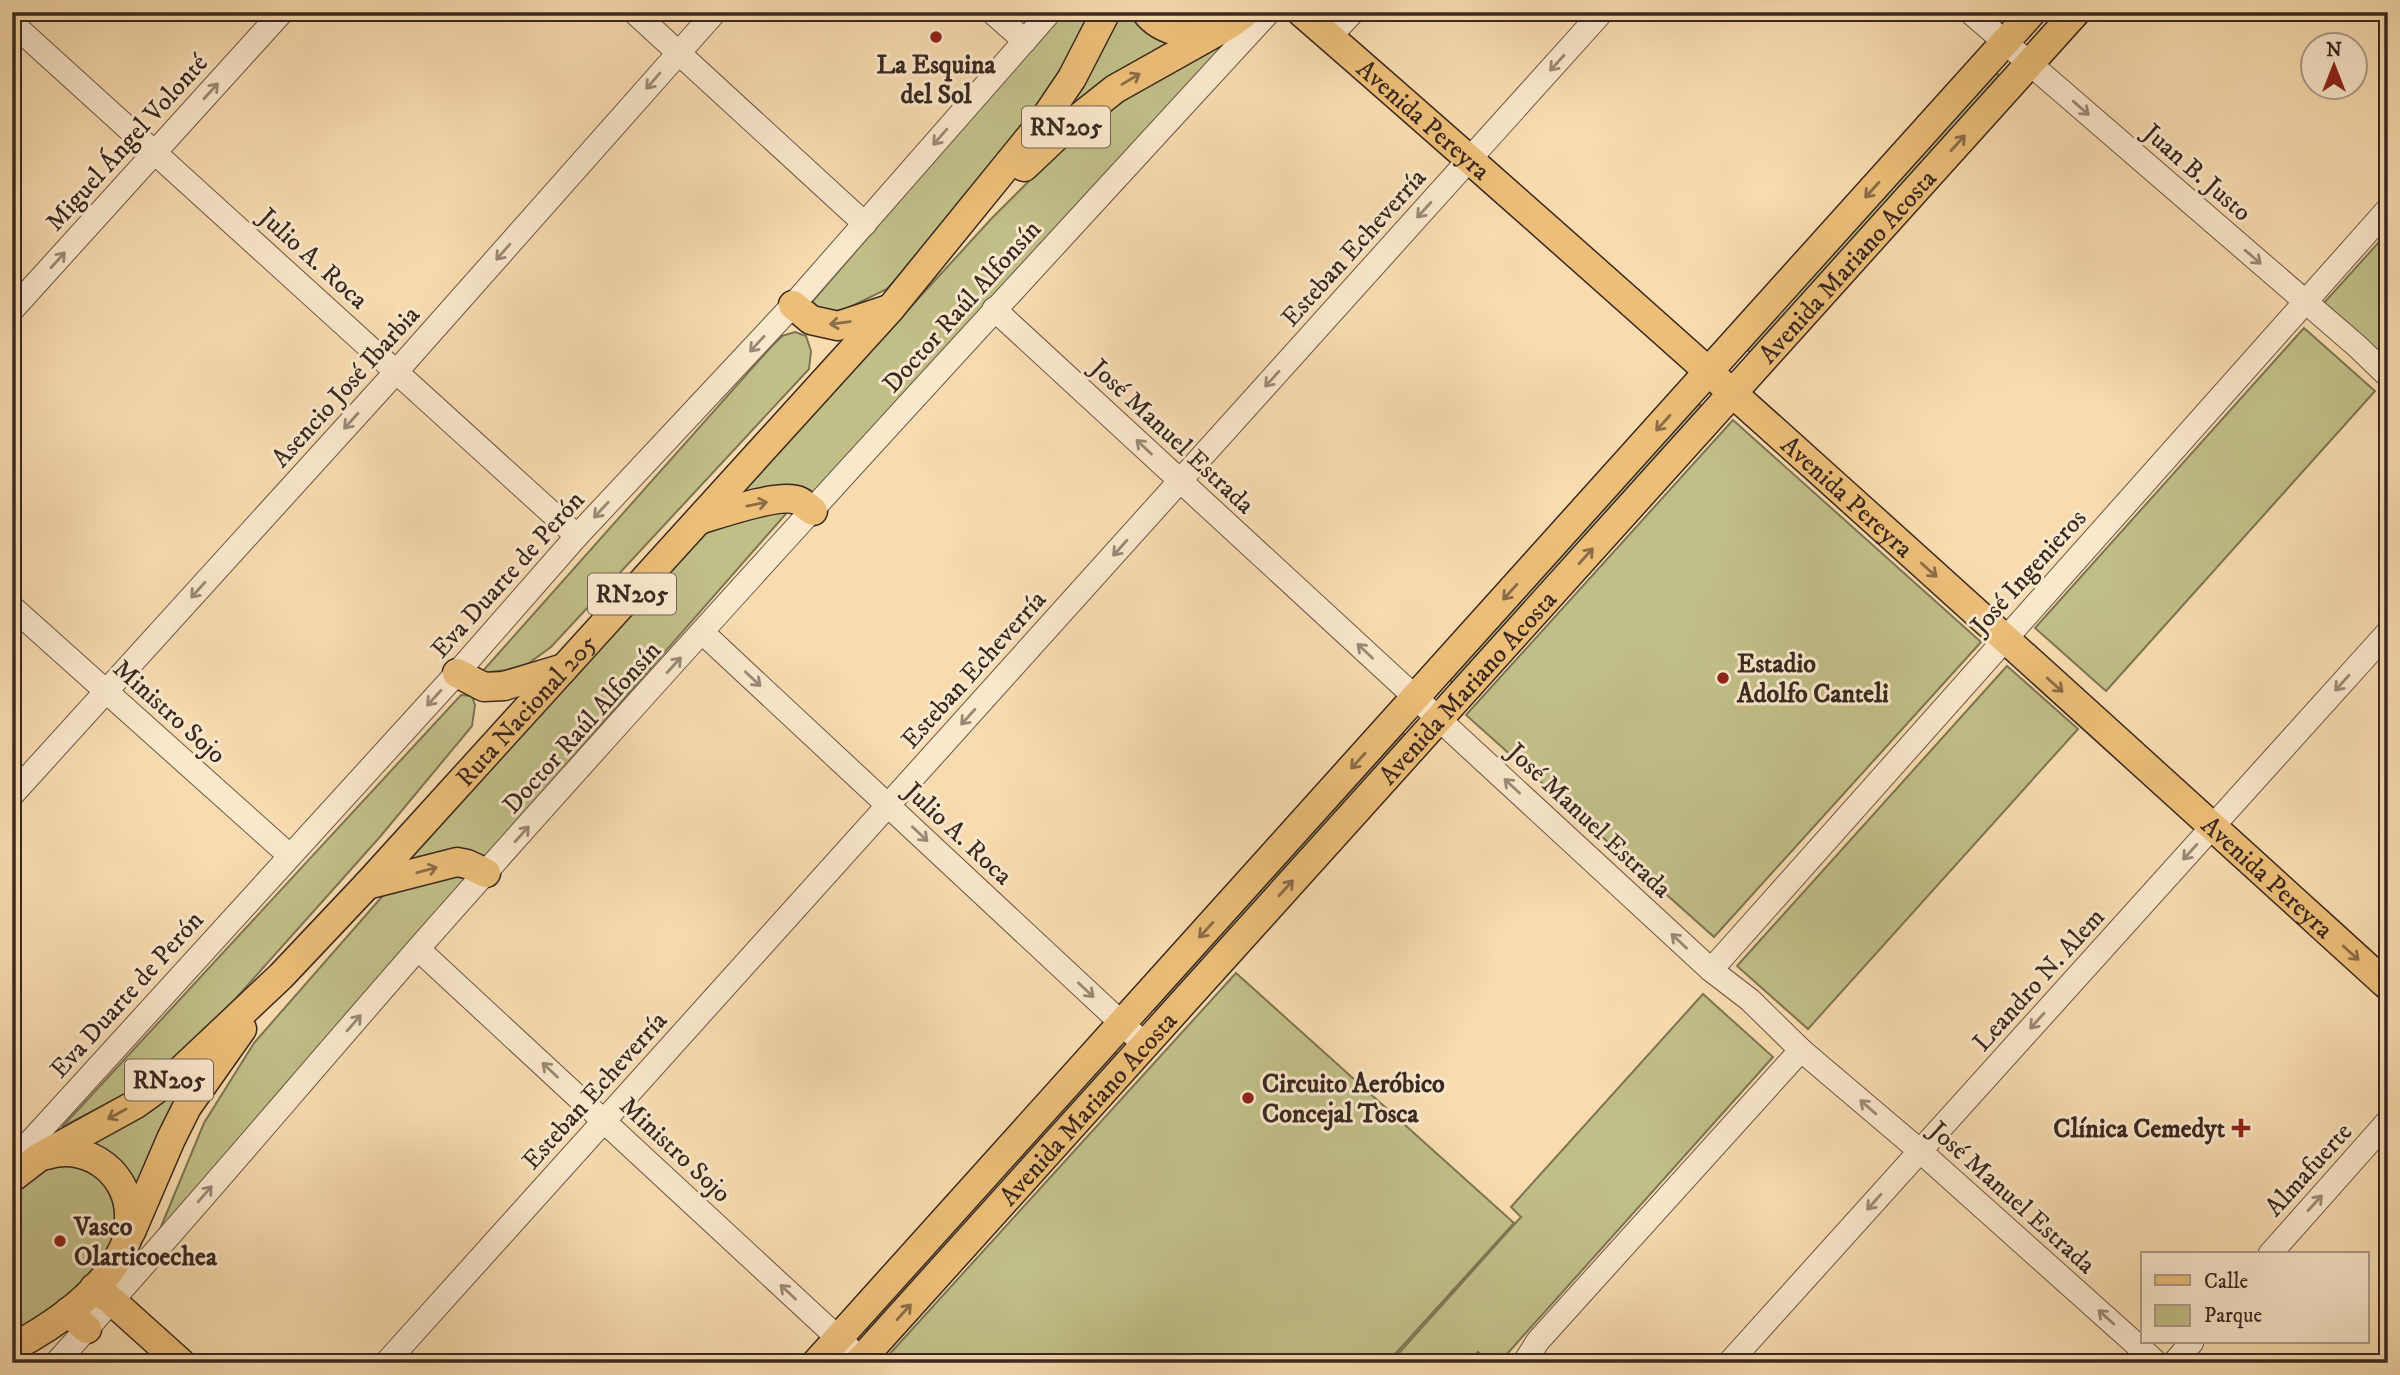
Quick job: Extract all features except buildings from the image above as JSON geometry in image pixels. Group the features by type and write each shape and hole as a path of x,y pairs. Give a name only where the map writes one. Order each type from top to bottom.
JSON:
{"main road":[{"name":"Ruta Nacional 205","path":"19,1165 136,1104 174,1076 281,976 367,885 891,308 1043,121 1072,78 1106,12"},
{"path":"1146,12 1166,27 1183,33 1220,30"},
{"name":"Ruta Nacional 205","path":"935,255 1062,131 1115,89 1220,30 1246,12"},
{"name":"Avenida Pereyra","path":"1301,12 1708,372 2388,986"},
{"name":"Avenida Mariano Acosta","path":"816,1363 2032,12"},
{"name":"Avenida Mariano Acosta","path":"861,1362 2076,12"},
{"path":"793,305 811,320 838,326 891,308"},
{"path":"699,520 748,505 783,499 797,499 813,511"},
{"path":"457,673 484,687 504,686 564,668"},
{"path":"367,885 457,862 486,873"},
{"name":"Ruta Nacional 205","path":"12,1348 25,1336 77,1320 103,1295 111,1269 128,1238 187,1107 281,976"},
{"name":"Ruta Nacional 205","path":"19,1165 58,1152 79,1152 111,1170 125,1190 129,1212 128,1238"},
{"path":"103,1295 181,1363"}],"street":[{"name":"Miguel Ángel Volonté","path":"12,310 282,12"},
{"path":"634,12 865,223"},
{"name":"Asencio José Ibarbia","path":"12,795 396,372 715,12"},
{"path":"992,12 1025,41"},
{"name":"Eva Duarte de Perón","path":"19,1165 290,856 457,673 577,536 793,305 1050,12"},
{"name":"Doctor Raúl Alfonsín","path":"103,1295 994,309 1269,12"},
{"path":"1329,37 1353,12"},
{"name":"Esteban Echeverría","path":"386,1363 1602,12"},
{"name":"Juan B. Justo","path":"1970,12 2388,376"},
{"name":"Julio A. Roca","path":"12,23 577,536"},
{"name":"José Ingenieros","path":"1711,970 2388,209"},
{"name":"José Manuel Estrada","path":"994,309 1711,970 1750,1000 1801,1050 1920,1151 2157,1363"},
{"name":"Ministro Sojo","path":"12,607 290,856"},
{"name":"Leandro N. Alem","path":"1729,1363 2388,632"},
{"name":"Julio A. Roca","path":"703,633 1145,1045"},
{"name":"Ministro Sojo","path":"418,949 861,1362"},
{"path":"1524,1363 1538,1342 1801,1050"},
{"name":"Almafuerte","path":"2272,1252 2388,1121"},
{"path":"56,1363 77,1320"},
{"path":"2174,1363 2190,1344"}],"green space":[{"path":"1062,12 1098,12 1087,37 990,177 887,289 846,309 829,312 806,309"},
{"path":"1112,12 1136,12 1178,39 1032,142"},
{"path":"1240,31 813,498 735,499 992,218 1055,155 1109,110 1171,69"},
{"path":"1995,72 2001,77 1751,353 1746,349"},
{"path":"2388,232 2388,362 2323,304"},
{"path":"2304,328 2375,391 2106,691 2035,628"},
{"path":"795,332 806,336 811,351 809,369 551,647 522,668 481,673 770,348 782,336"},
{"path":"1698,403 1702,407 1453,683 1448,679"},
{"name":"Estadio Adolfo Canteli","path":"1733,420 1981,642 1714,937 1466,715"},
{"path":"791,508 486,856 462,850 401,865 699,532"},
{"path":"2007,666 2078,729 1808,1029 1737,966"},
{"path":"461,695 472,696 475,705 472,726 379,838 212,1025 177,1059 141,1086 62,1127"},
{"path":"1403,733 1409,737 1159,1013 1154,1009"},
{"path":"454,871 472,877 158,1234 204,1123 254,1043 394,883"},
{"name":"Circuito Aeróbico Concejal Tosca","path":"1236,973 1514,1223 1387,1363 891,1363 886,1358"},
{"path":"1703,994 1773,1057 1499,1363 1489,1363 1478,1352 1468,1363 1390,1363 1521,1217 1511,1207"},
{"path":"220,1043 137,1202 81,1143"},
{"path":"1113,1051 1119,1056 869,1332 864,1327"},
{"path":"49,1162 88,1167 114,1192 118,1238 77,1295 18,1330 12,1330 12,1186"}],"place":[{"name":"La Esquina del Sol","path":"936,37"},
{"name":"Estadio Adolfo Canteli","path":"1723,678"},
{"name":"Circuito Aeróbico Concejal Tosca","path":"1248,1098"},
{"name":"Clínica Cemedyt","path":"2241,1128"},
{"name":"Vasco Olarticoechea","path":"60,1241"}]}
